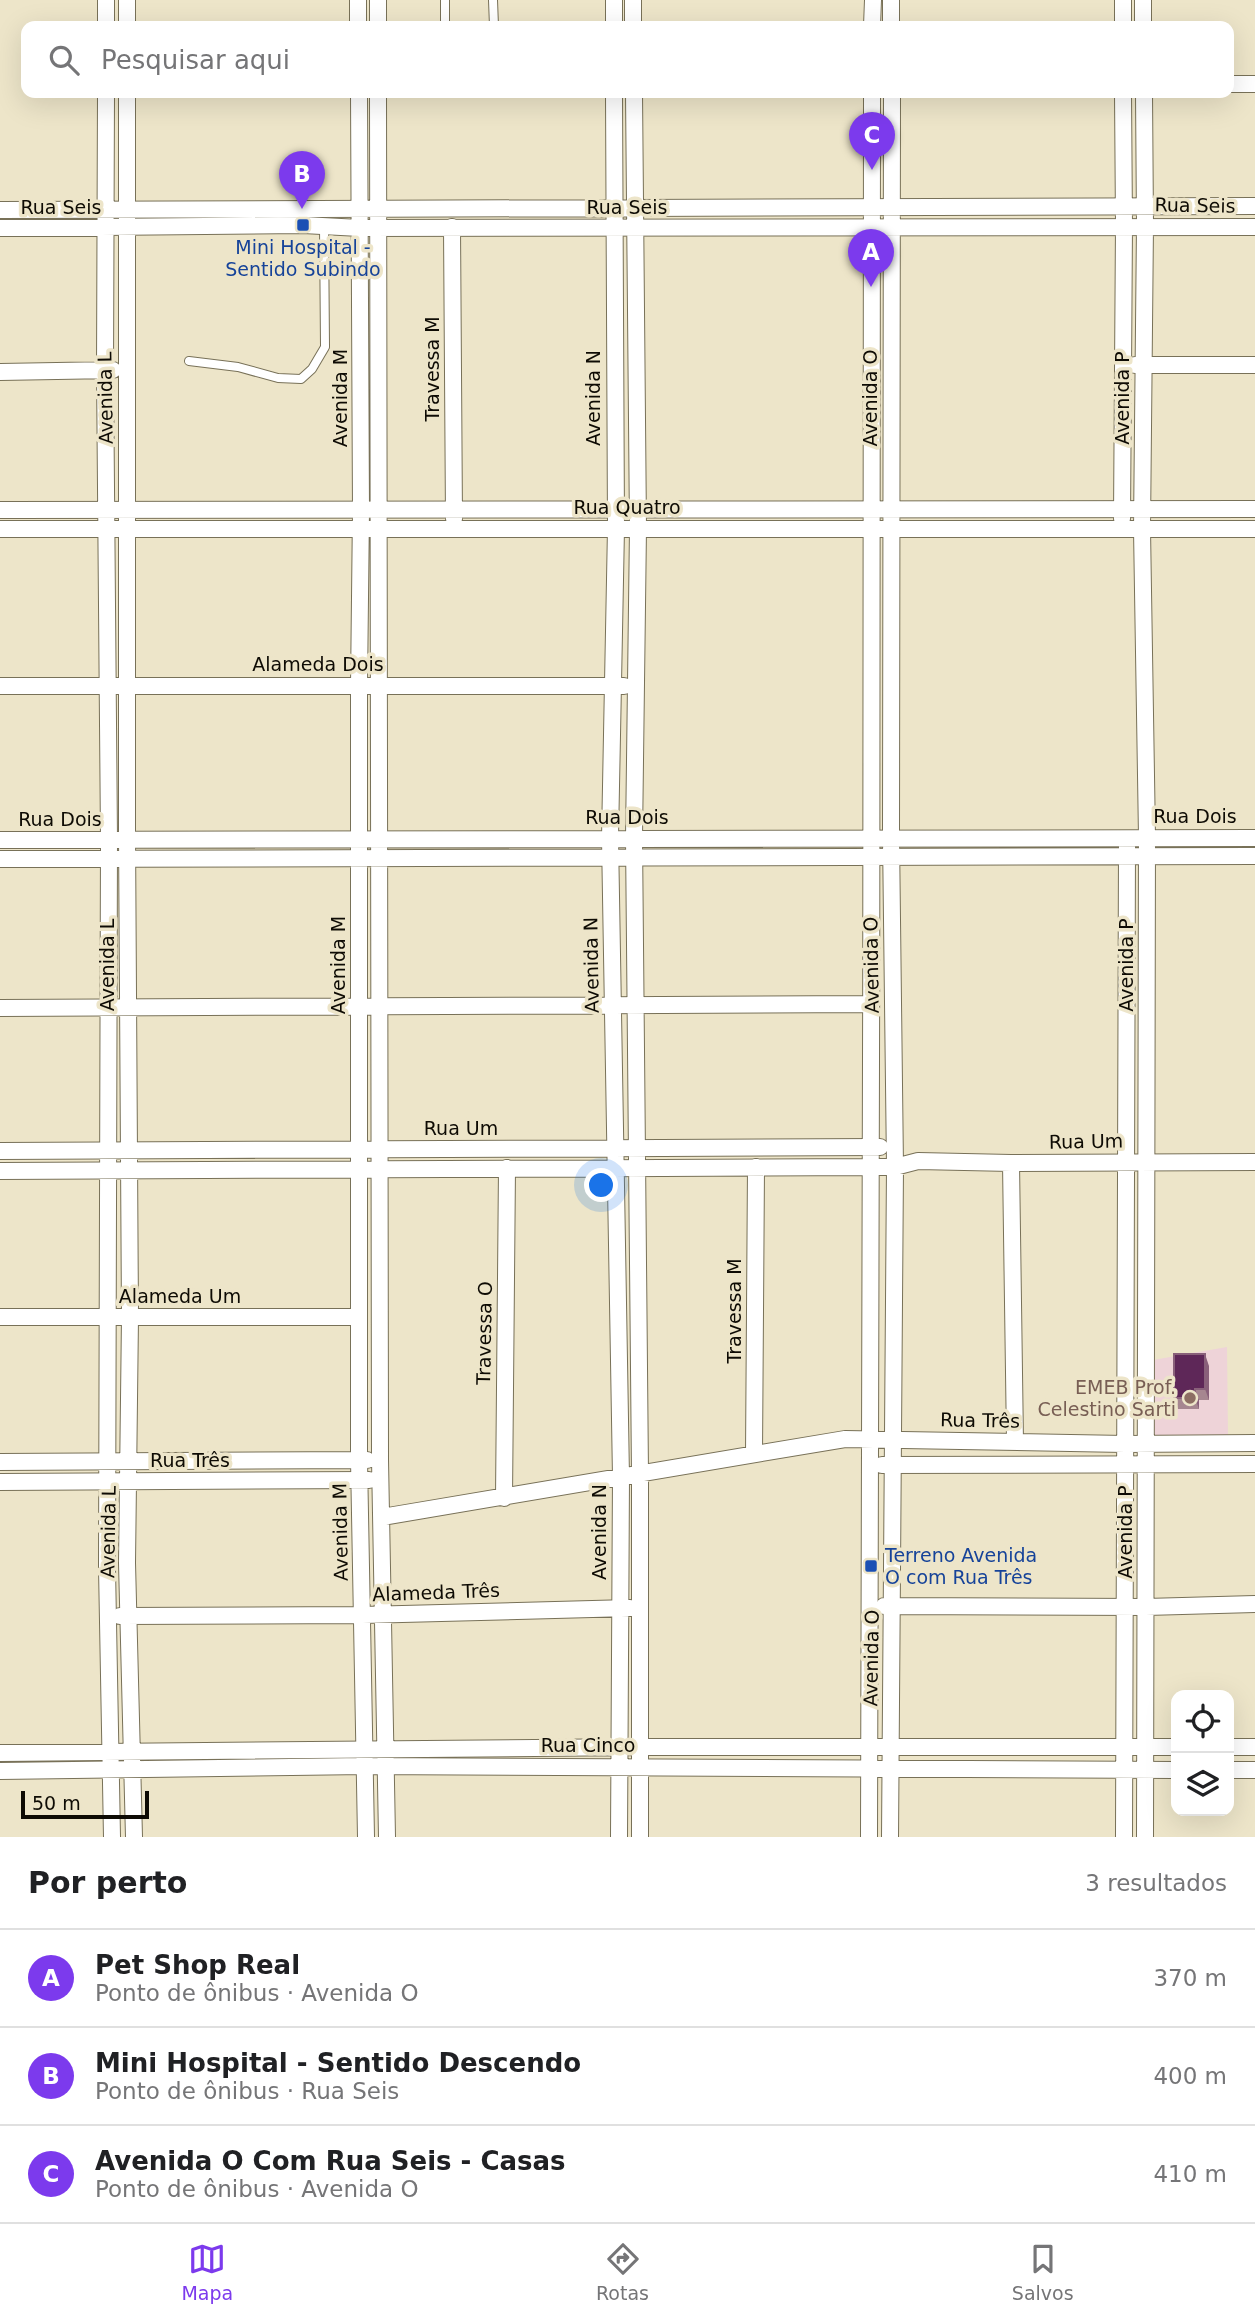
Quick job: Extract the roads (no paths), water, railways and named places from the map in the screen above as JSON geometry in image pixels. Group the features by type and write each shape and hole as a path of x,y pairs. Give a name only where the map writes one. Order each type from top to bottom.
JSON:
{"street":[{"path":"106,0 106,21"},
{"path":"127,0 127,21"},
{"path":"358,0 358,21"},
{"path":"378,0 378,21"},
{"path":"614,0 614,21"},
{"path":"633,0 633,21"},
{"path":"872,21 873,0"},
{"path":"891,0 891,21"},
{"path":"1123,0 1123,21"},
{"path":"1143,0 1143,21"},
{"path":"1234,84 1255,84"},
{"name":"Avenida L","path":"106,98 109,840 107,1616 112,1837"},
{"name":"Avenida L","path":"127,98 129,1615 134,1837"},
{"name":"Avenida M","path":"359,98 359,1460 366,1837"},
{"name":"Avenida M","path":"378,98 380,1460 387,1837"},
{"name":"Avenida N","path":"614,98 616,528 611,857 621,1477 619,1837"},
{"path":"634,98 638,528 634,838 641,1608 640,1837"},
{"name":"Avenida O","path":"869,1837 873,1465 870,856 872,98"},
{"name":"Avenida O","path":"891,1837 895,1167 891,856 892,98"},
{"name":"Avenida P","path":"1122,528 1123,98"},
{"name":"Avenida P","path":"1144,98 1142,529 1147,837 1145,1837"},
{"name":"Rua Seis","path":"0,209 1255,206"},
{"name":"Rua Seis","path":"0,228 635,228 871,225 1255,227"},
{"name":"Travessa M","path":"452,228 454,528"},
{"path":"1122,365 1255,365"},
{"path":"0,372 126,369"},
{"name":"Rua Quatro","path":"0,510 1255,509"},
{"name":"Rua Quatro","path":"0,529 1255,529"},
{"name":"Alameda Dois","path":"0,686 635,686"},
{"name":"Avenida P","path":"1124,1837 1127,837"},
{"name":"Rua Dois","path":"0,840 1255,838"},
{"name":"Rua Dois","path":"0,859 1255,856"},
{"path":"0,1008 871,1004"},
{"path":"1126,1007 1147,1007"},
{"name":"Rua Um","path":"0,1151 871,1146 894,1148 918,1161"},
{"name":"Rua Um","path":"0,1171 895,1167 918,1161 1255,1162"},
{"path":"1011,1163 1015,1442"},
{"name":"Travessa M","path":"754,1454 756,1167"},
{"name":"Travessa O","path":"503,1498 507,1168"},
{"name":"Alameda Um","path":"0,1317 359,1317"},
{"name":"Rua Três","path":"382,1517 821,1442 872,1439 1125,1444 1255,1443"},
{"name":"Rua Três","path":"0,1462 380,1460"},
{"path":"873,1465 1255,1464"},
{"name":"Rua Três","path":"0,1482 381,1480"},
{"path":"871,1606 1146,1607 1255,1604"},
{"name":"Alameda Três","path":"107,1616 363,1615 641,1608"},
{"path":"1125,1680 1146,1681"},
{"name":"Rua Cinco","path":"385,1758 641,1747 1171,1747"},
{"path":"1234,1748 1255,1748"},
{"name":"Rua Cinco","path":"0,1753 132,1752 619,1766 1171,1770"},
{"name":"Rua Cinco","path":"0,1770 132,1769 365,1758"},
{"path":"1234,1770 1255,1770"}],"lane":[{"path":"444,21 445,0"},
{"path":"493,0 494,21"},
{"path":"189,361 238,367 278,378 301,379 312,369 325,347 324,226"}],"place":[{"name":"Avenida O Com Rua Seis - Casas","path":"872,170"},
{"name":"Mini Hospital - Sentido Descendo","path":"302,209"},
{"name":"Mini Hospital - Sentido Subindo","path":"303,225"},
{"name":"Pet Shop Real","path":"871,287"},
{"name":"EMEB Prof. Celestino Sarti","path":"1190,1398"},
{"name":"Terreno Avenida O com Rua Três","path":"871,1566"}]}
